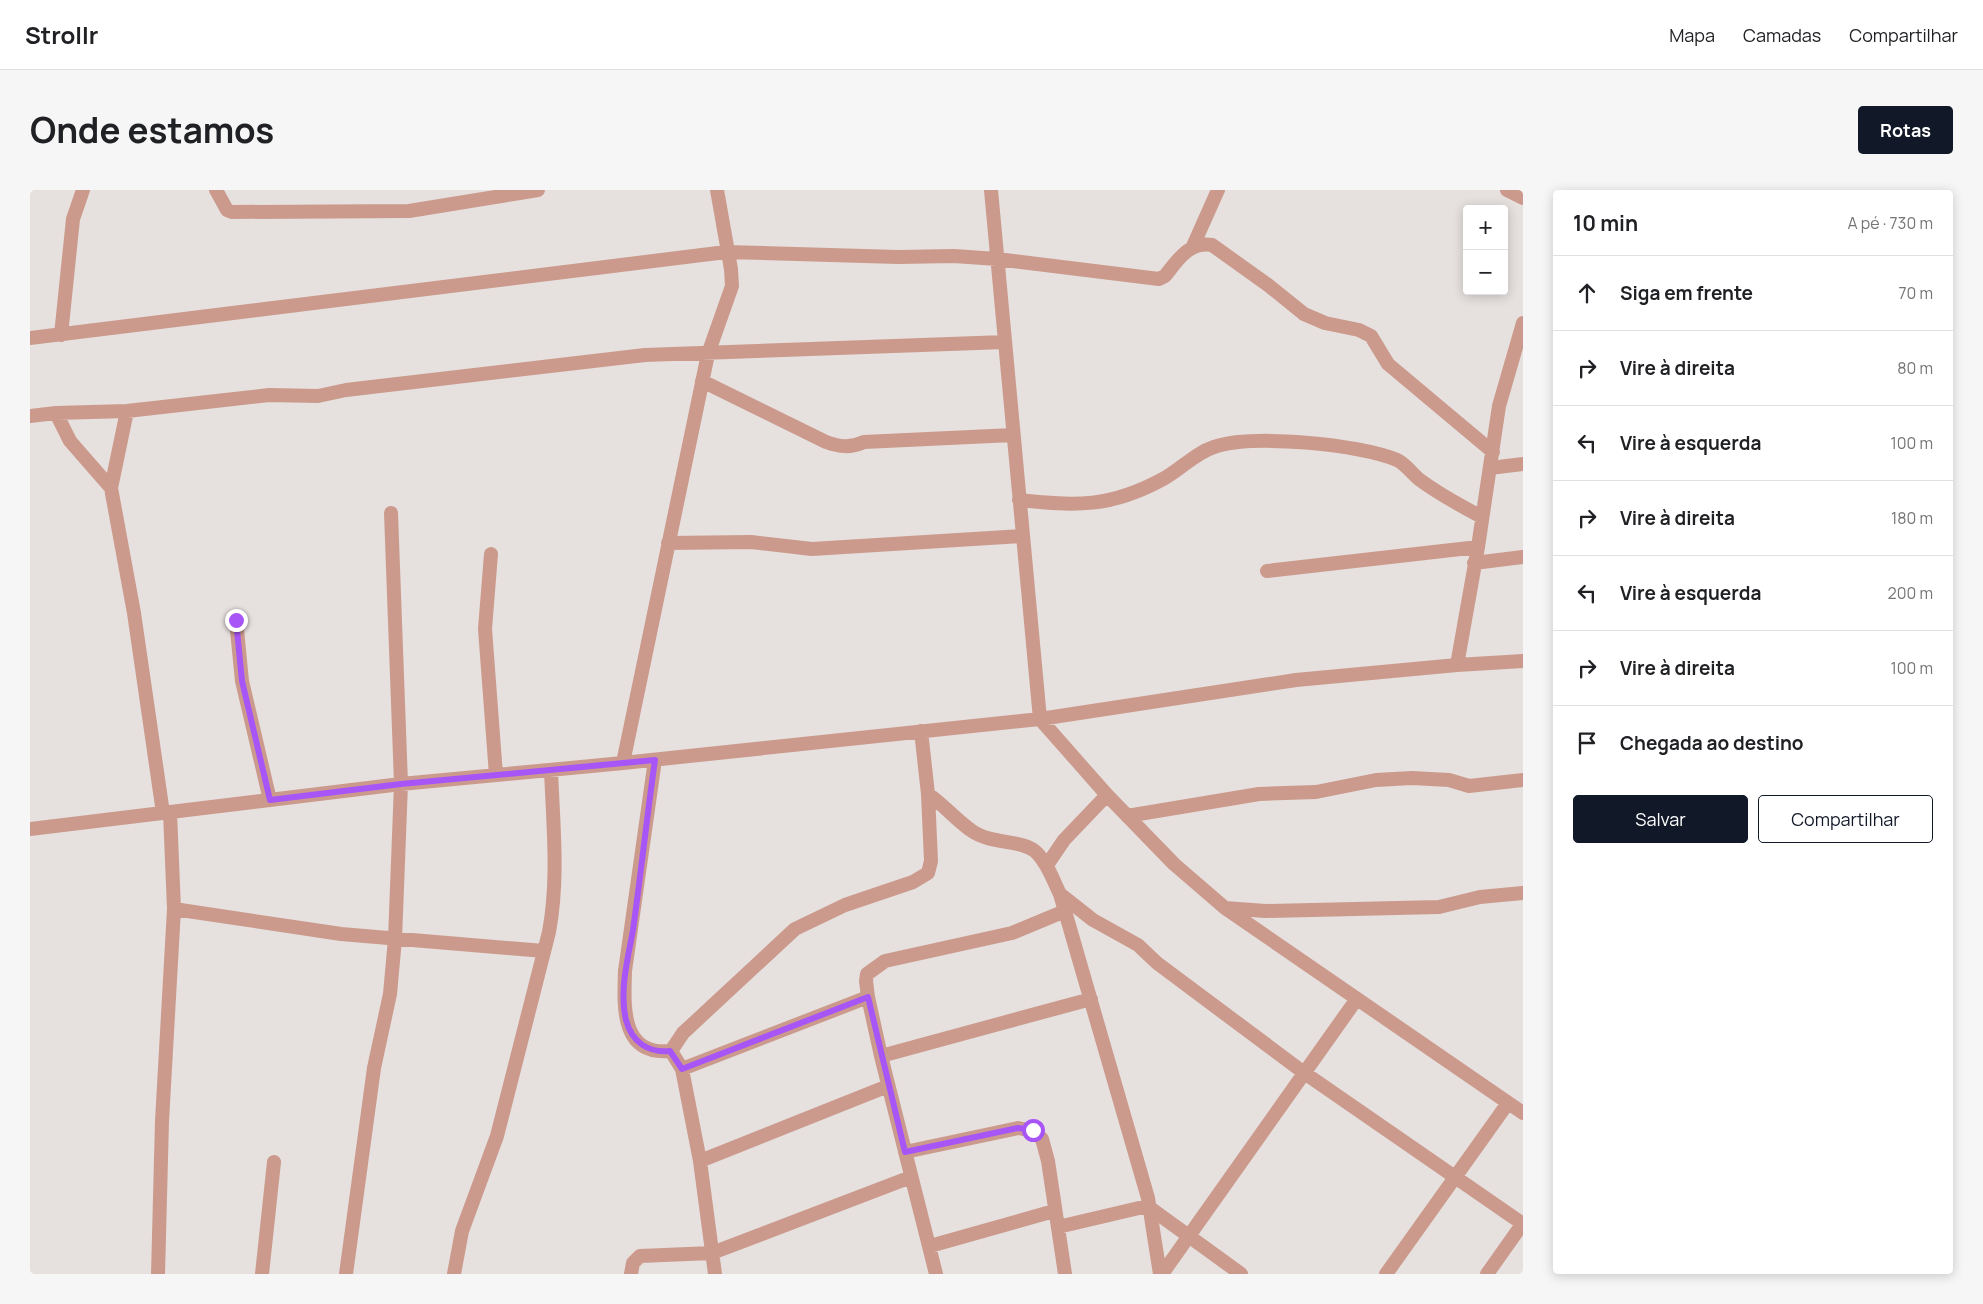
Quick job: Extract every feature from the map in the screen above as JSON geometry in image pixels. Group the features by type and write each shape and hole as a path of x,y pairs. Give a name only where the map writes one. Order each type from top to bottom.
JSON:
{"street":[{"path":"61,335 73,219 82,190"},
{"path":"216,190 227,210 289,212 408,210 538,190"},
{"path":"623,763 708,354 732,286 731,269 726,252 717,190"},
{"path":"991,190 1040,719 1107,795 1174,864 1226,908 1356,1000 1523,1113"},
{"path":"30,338 726,252 898,257 954,256 997,259 1159,279 1165,276 1193,246 1218,190"},
{"path":"1507,190 1523,198"},
{"path":"1193,246 1203,243 1212,245 1268,285 1304,314 1325,323 1359,330 1371,336 1388,364 1493,452"},
{"path":"1457,665 1478,547 1499,406 1523,324"},
{"path":"30,416 56,413 127,411 269,395 318,396 346,390 613,358 1005,342"},
{"path":"702,381 826,442 840,447 854,447 864,442 1013,435"},
{"path":"127,411 111,488 167,812 174,909 162,1122 158,1274"},
{"path":"56,413 70,440 111,488"},
{"path":"1019,500 1067,506 1099,503 1132,494 1162,480 1212,448 1235,441 1306,443 1350,447 1399,461 1419,479 1482,517"},
{"path":"1490,468 1523,464"},
{"path":"346,1274 374,1068 390,994 395,939 401,784 391,513"},
{"path":"668,543 751,542 812,550 1023,536"},
{"path":"1267,571 1478,547"},
{"path":"491,554 486,629 496,775"},
{"path":"1474,563 1523,557"},
{"path":"236,620 242,681 270,800"},
{"path":"30,828 401,784 655,760 1040,719 1296,680 1457,665 1523,662"},
{"path":"655,760 625,971 624,1002 626,1020 633,1037 643,1046 657,1052 670,1051 683,1033 795,929 845,905 913,882 928,872 931,862 928,794 921,731"},
{"path":"454,1274 462,1231 497,1136 554,907 551,770"},
{"path":"1127,816 1259,794 1316,792 1376,780 1412,778 1449,780 1469,786 1523,780"},
{"path":"928,794 944,805 973,832 992,841 1027,846 1037,852 1047,865 1060,894 1150,1208 1161,1274"},
{"path":"1047,865 1064,840 1107,795"},
{"path":"1226,908 1265,910 1439,907 1480,897 1523,893"},
{"path":"1060,894 1093,920 1138,945 1157,963 1304,1072 1523,1223 1487,1274"},
{"path":"174,909 341,934 544,951"},
{"path":"936,1274 881,1056 868,997 867,974 885,961 942,947 1012,934 1065,911"},
{"path":"682,1069 868,997"},
{"path":"881,1056 1091,998"},
{"path":"1161,1274 1190,1236 1356,1000"},
{"path":"670,1051 682,1069 700,1161 715,1274"},
{"path":"700,1161 888,1086"},
{"path":"1386,1274 1508,1103"},
{"path":"905,1152 1018,1128 1033,1130 1042,1139 1048,1161 1054,1211 1065,1274"},
{"path":"262,1274 274,1162"},
{"path":"631,1274 633,1263 640,1256 712,1253 911,1177"},
{"path":"1058,1227 1139,1208 1150,1208 1241,1274"},
{"path":"930,1246 1054,1211"}],"route":[{"path":"236,620 242,681 270,800 401,784 655,760 625,971 624,1002 626,1020 633,1037 643,1046 657,1052 670,1051 682,1069 868,997 905,1152 1018,1128 1033,1130"}]}
